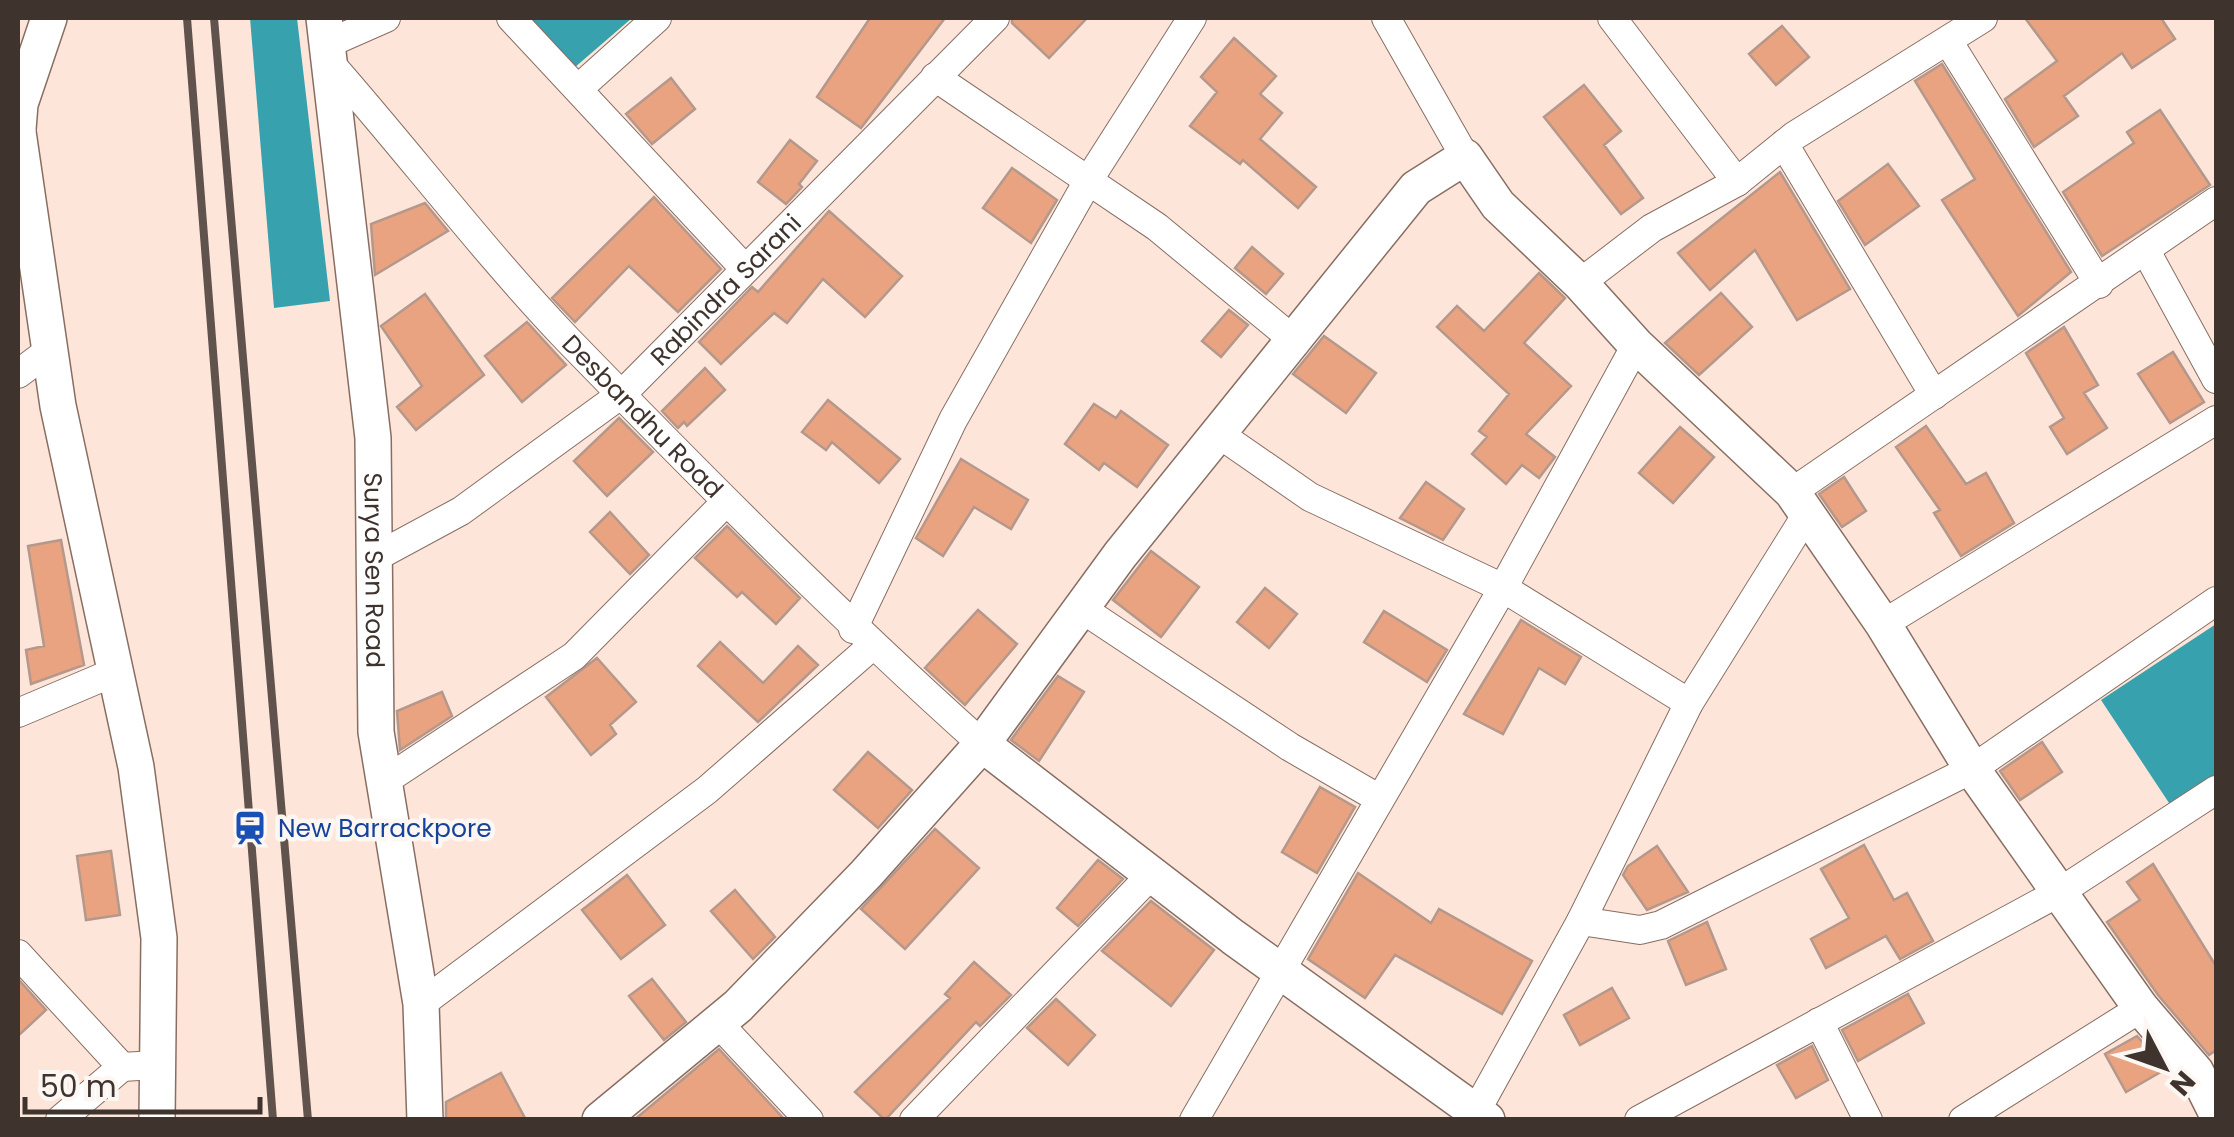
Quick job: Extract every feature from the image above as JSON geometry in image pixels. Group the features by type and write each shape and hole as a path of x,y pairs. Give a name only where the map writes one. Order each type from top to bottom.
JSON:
{"street":[{"path":"50,18 18,117 58,406 136,767 159,938 138,1066 60,1120"},
{"path":"327,41 386,18"},
{"path":"511,18 745,269"},
{"path":"578,89 657,18"},
{"name":"Rabindra Sarani","path":"374,558 477,501 623,393 995,18"},
{"path":"421,1004 708,790 863,637 953,420 1088,181 1192,18"},
{"path":"1386,18 1465,157 1498,205 1800,503 1882,624 1972,769 2140,1008 2206,1066 2216,1112"},
{"path":"1612,18 1737,182"},
{"path":"1580,283 1652,228 1737,182 1784,144 1982,18"},
{"name":"Desbandhu Road","path":"327,41 510,275 724,504 982,744"},
{"name":"Surya Sen Road","path":"327,41 372,438 376,732 421,1004 425,1120"},
{"path":"1948,41 2098,284"},
{"path":"935,77 1169,236 1296,342"},
{"path":"1784,144 1934,395"},
{"path":"600,1120 718,1023 866,874 982,744 1082,608 1416,188 1465,157"},
{"path":"982,744 1278,969 1481,1116 1689,703 1800,503 1934,395 2216,201"},
{"path":"2146,251 2216,379"},
{"path":"1202,1117 1278,969 1503,588 1636,345"},
{"path":"18,374 50,350"},
{"path":"1882,624 2216,420"},
{"path":"1220,434 1310,497 1503,588 1689,703"},
{"path":"382,782 574,656 724,504"},
{"path":"1581,921 1640,930 1660,925 1972,769 2216,601"},
{"path":"1082,608 1290,747 1378,798"},
{"path":"18,713 117,671"},
{"path":"1639,1120 2058,894 2216,790"},
{"path":"914,1120 1152,874"},
{"path":"18,954 138,1066 157,1120"},
{"path":"1962,1120 2140,1008"},
{"path":"1819,1022 1868,1120"},
{"path":"718,1023 809,1120"}],"water":[{"path":"250,18 297,18 330,301 274,308"},
{"path":"528,18 632,18 574,68"},
{"path":"2216,624 2216,785 2175,812 2101,700"}],"building":[{"path":"870,18 945,18 861,128 817,97"},
{"path":"1012,18 1087,18 1049,58 1012,23"},
{"path":"2025,18 2161,18 2175,39 2132,68 2122,53 2064,96 2078,116 2034,147 2005,99 2057,61"},
{"path":"1782,26 1809,57 1776,85 1749,54"},
{"path":"1234,38 1276,76 1260,94 1282,113 1260,139 1316,187 1298,208 1243,160 1240,164 1190,126 1217,92 1201,77"},
{"path":"1942,64 2071,272 2018,316 1942,200 1975,179 1915,81"},
{"path":"671,78 695,109 652,144 626,114"},
{"path":"1584,85 1621,131 1604,145 1643,198 1621,214 1544,117"},
{"path":"2160,110 2210,185 2102,256 2063,192 2134,143 2127,132"},
{"path":"790,140 817,161 799,184 802,187 786,204 758,182"},
{"path":"1888,164 1919,206 1865,245 1838,201"},
{"path":"1012,168 1057,200 1031,243 983,208"},
{"path":"1780,172 1850,289 1797,320 1755,250 1710,290 1678,253"},
{"path":"654,197 721,269 678,312 629,266 575,322 552,298"},
{"path":"425,203 448,231 375,275 371,224"},
{"path":"829,211 902,276 865,317 823,279 787,323 774,313 721,364 699,342 752,287 758,292"},
{"path":"1252,247 1283,274 1266,294 1235,268"},
{"path":"1539,273 1565,298 1524,343 1571,386 1526,434 1555,457 1539,478 1522,465 1506,484 1472,454 1487,437 1479,431 1509,394 1437,327 1457,306 1484,331"},
{"path":"1721,293 1752,327 1699,375 1665,343"},
{"path":"425,294 484,375 416,430 397,407 422,386 381,326"},
{"path":"1229,310 1248,325 1221,357 1202,341"},
{"path":"527,322 566,365 522,402 485,356"},
{"path":"2064,327 2098,385 2084,393 2107,428 2067,454 2050,427 2064,418 2026,353"},
{"path":"1324,336 1376,373 1346,413 1293,374"},
{"path":"2173,352 2204,402 2170,423 2138,374"},
{"path":"705,368 725,390 687,426 684,422 678,428 662,411"},
{"path":"828,400 900,459 879,483 832,442 826,450 802,432"},
{"path":"1094,404 1116,418 1121,411 1168,445 1137,487 1104,463 1099,470 1065,444"},
{"path":"619,418 653,452 607,496 574,461"},
{"path":"1926,426 1966,484 1986,473 2014,523 1961,556 1934,513 1940,510 1896,447"},
{"path":"1680,427 1714,457 1673,503 1639,473"},
{"path":"961,459 1028,500 1011,529 974,507 943,556 916,538"},
{"path":"1844,477 1866,511 1842,527 1819,494"},
{"path":"1426,482 1464,509 1443,540 1400,518"},
{"path":"610,512 649,555 630,574 590,532"},
{"path":"727,526 800,598 776,624 742,592 737,597 695,558"},
{"path":"61,540 84,665 31,684 26,650 44,646 28,546"},
{"path":"1151,551 1199,587 1161,637 1113,600"},
{"path":"1265,588 1297,614 1269,648 1237,622"},
{"path":"978,610 1017,644 965,705 925,668"},
{"path":"1384,611 1447,650 1427,682 1364,642"},
{"path":"1521,620 1581,657 1565,684 1539,668 1503,734 1464,714"},
{"path":"720,642 763,683 798,646 818,665 758,722 698,666"},
{"path":"597,658 636,702 610,725 616,734 591,755 546,697"},
{"path":"1058,676 1084,692 1039,761 1011,740"},
{"path":"442,692 452,716 400,750 397,711"},
{"path":"2042,742 2062,772 2020,800 2000,771"},
{"path":"868,752 912,790 878,828 834,790"},
{"path":"1320,787 1355,807 1317,873 1282,852"},
{"path":"935,829 979,868 905,949 861,909"},
{"path":"1864,845 1894,900 1907,893 1933,941 1900,959 1886,936 1826,968 1811,939 1849,918 1821,869"},
{"path":"1657,846 1688,892 1647,910 1623,875 1628,866"},
{"path":"111,851 120,915 86,920 77,856"},
{"path":"1098,860 1123,879 1078,926 1057,908"},
{"path":"2153,864 2216,966 2216,1050 2209,1055 2158,995 2107,922 2140,900 2127,882"},
{"path":"1358,873 1431,923 1439,909 1532,961 1502,1014 1395,955 1365,998 1308,959"},
{"path":"627,875 665,925 621,959 582,910"},
{"path":"735,890 775,937 753,959 711,911"},
{"path":"1151,901 1214,950 1171,1006 1102,951"},
{"path":"1707,922 1726,969 1686,985 1668,941"},
{"path":"974,962 1011,995 980,1026 976,1022 885,1120 855,1092 950,998 945,994"},
{"path":"18,979 46,1010 18,1036"},
{"path":"652,979 686,1022 664,1040 629,996"},
{"path":"1612,988 1629,1018 1580,1045 1564,1015"},
{"path":"1908,994 1924,1023 1858,1061 1842,1030"},
{"path":"1056,999 1095,1035 1068,1065 1027,1028"},
{"path":"2137,1036 2166,1069 2126,1092 2105,1054"},
{"path":"1812,1046 1828,1080 1796,1098 1777,1065"},
{"path":"719,1049 785,1120 634,1120"},
{"path":"501,1073 526,1120 446,1120 446,1102"}],"railway":[{"path":"187,18 273,1120"},
{"path":"214,18 308,1120"}],"place":[{"name":"New Barrackpore","path":"250,828"}]}
